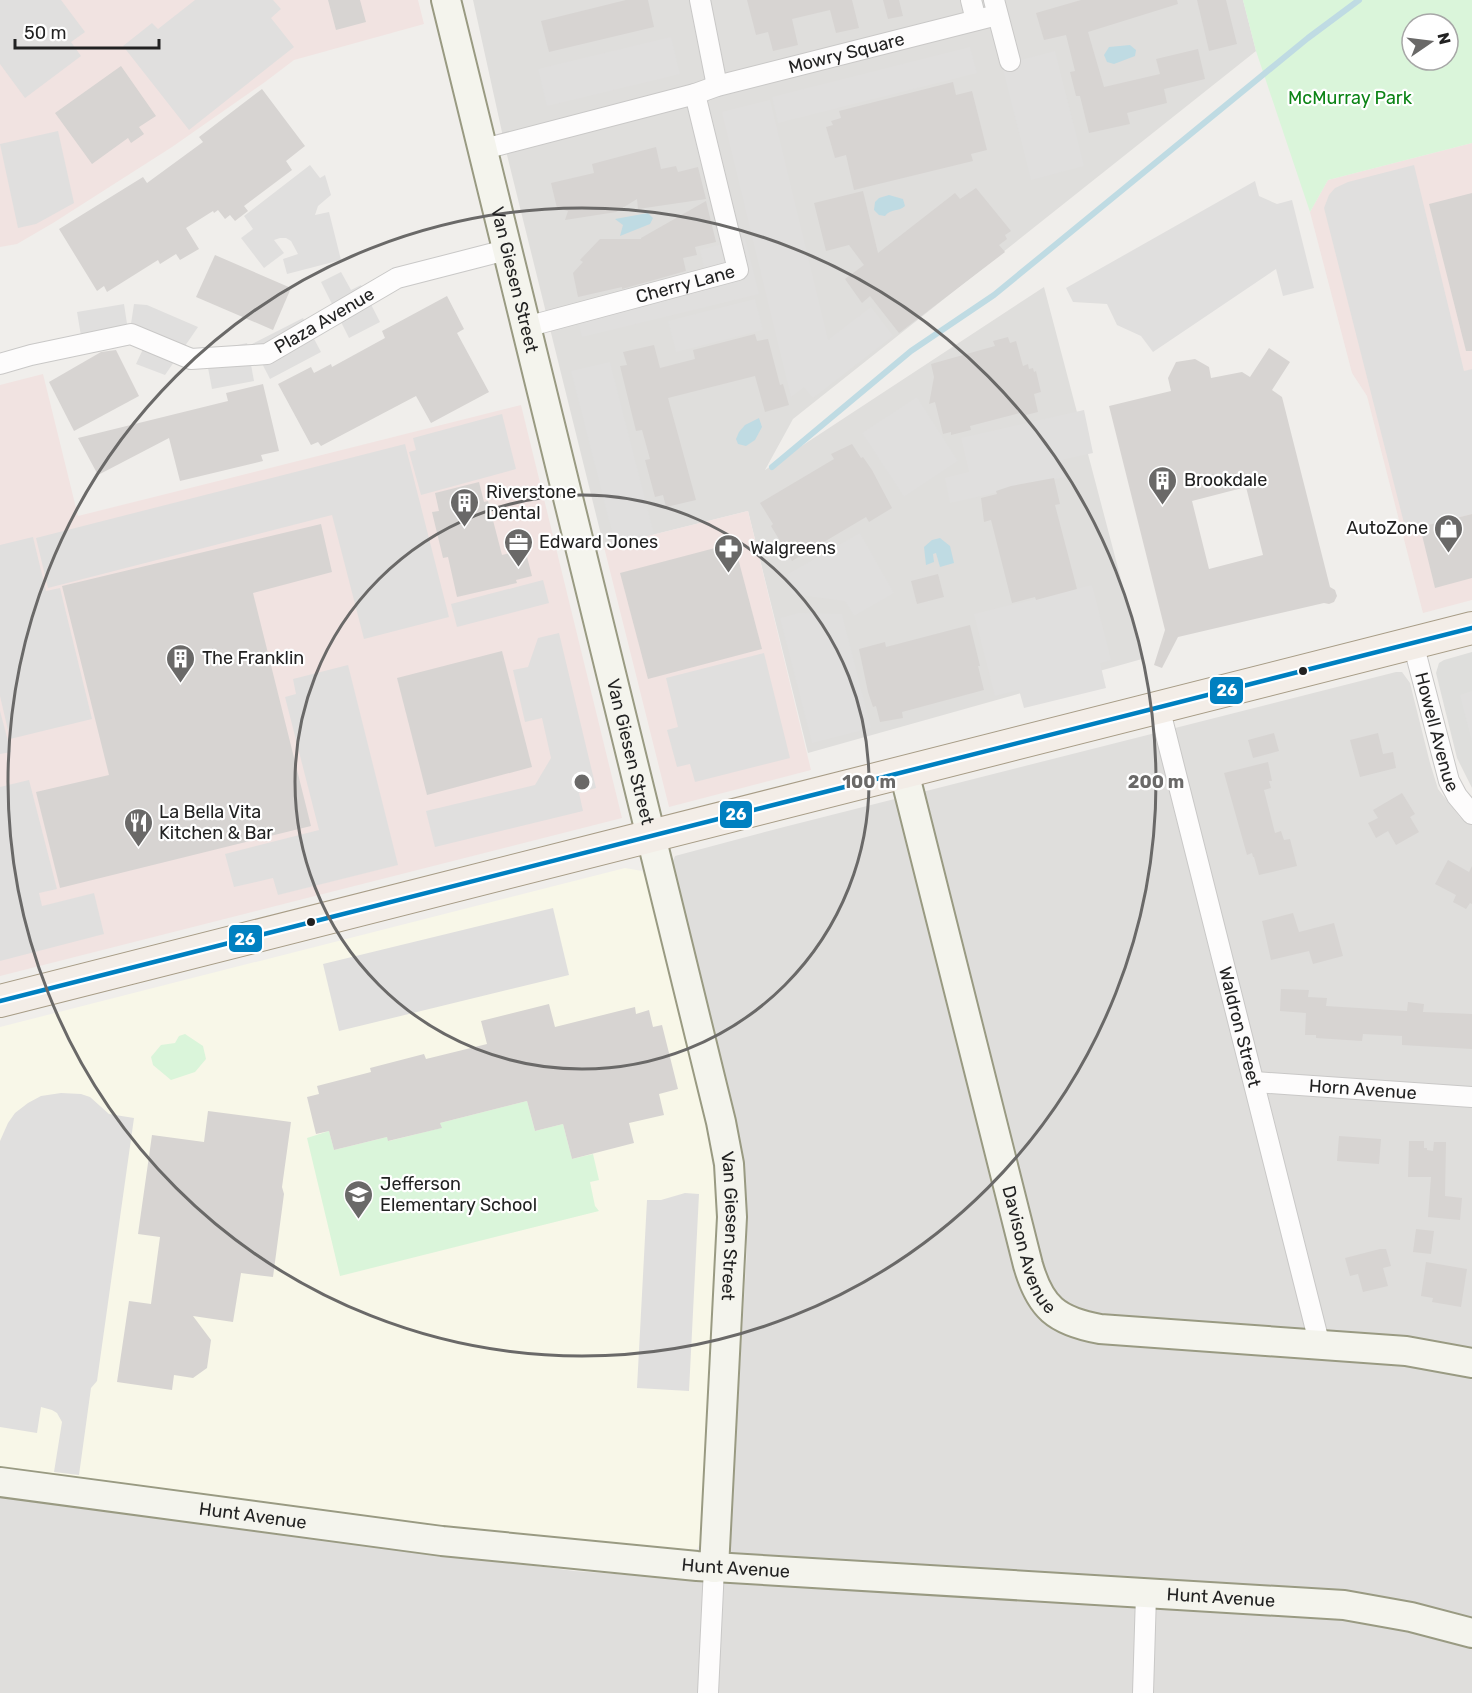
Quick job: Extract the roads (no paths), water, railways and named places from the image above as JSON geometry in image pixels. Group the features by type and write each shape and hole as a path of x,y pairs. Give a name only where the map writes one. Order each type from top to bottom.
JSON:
{"main road":[{"path":"0,1001 1472,628"}],"street":[{"name":"Van Giesen Street","path":"446,0 721,1122 729,1164 732,1217 708,1693"},
{"path":"700,0 717,86"},
{"path":"971,0 976,20"},
{"name":"Mowry Square","path":"484,149 695,94 717,86 976,20 996,7"},
{"path":"996,7 1010,61"},
{"name":"Cherry Lane","path":"526,327 738,270 695,94"},
{"name":"Plaza Avenue","path":"0,364 31,355 131,334 190,359 267,354 397,278 506,250"},
{"name":"Howell Avenue","path":"1413,644 1449,781 1457,796 1472,814"},
{"name":"Waldron Street","path":"1159,707 1320,1346"},
{"name":"Davison Avenue","path":"904,772 1033,1283 1045,1303 1068,1321 1100,1329 1423,1353 1472,1363"},
{"name":"Horn Avenue","path":"1255,1082 1472,1097"},
{"name":"Hunt Avenue","path":"0,1482 442,1541 714,1568 1344,1605 1411,1617 1472,1633"},
{"path":"1143,1693 1146,1594"}],"water":[{"path":"1130,45 1136,50 1135,56 1114,64 1107,62 1104,55 1109,47"},
{"path":"889,195 903,199 905,206 885,216 879,215 874,210 875,202"},
{"path":"648,213 653,218 650,224 620,236 623,225 615,219"},
{"path":"759,418 762,427 755,440 746,446 738,444 736,439 739,432 745,425"},
{"path":"940,538 950,546 954,563 940,567 936,553 933,554 934,562 926,565 924,547 932,540"}],"waterway":[{"path":"772,467 911,351 994,295 1308,38 1359,0"}],"place":[{"name":"Brookdale","path":"1163,506"},
{"name":"Riverstone Dental","path":"465,528"},
{"name":"AutoZone","path":"1449,554"},
{"name":"Edward Jones","path":"518,568"},
{"name":"Walgreens","path":"729,574"},
{"name":"The Franklin","path":"181,684"},
{"name":"La Bella Vita Kitchen & Bar","path":"138,848"},
{"name":"Jefferson Elementary School","path":"359,1220"}],"park label":[{"name":"McMurray Park","path":"1350,98"}]}
